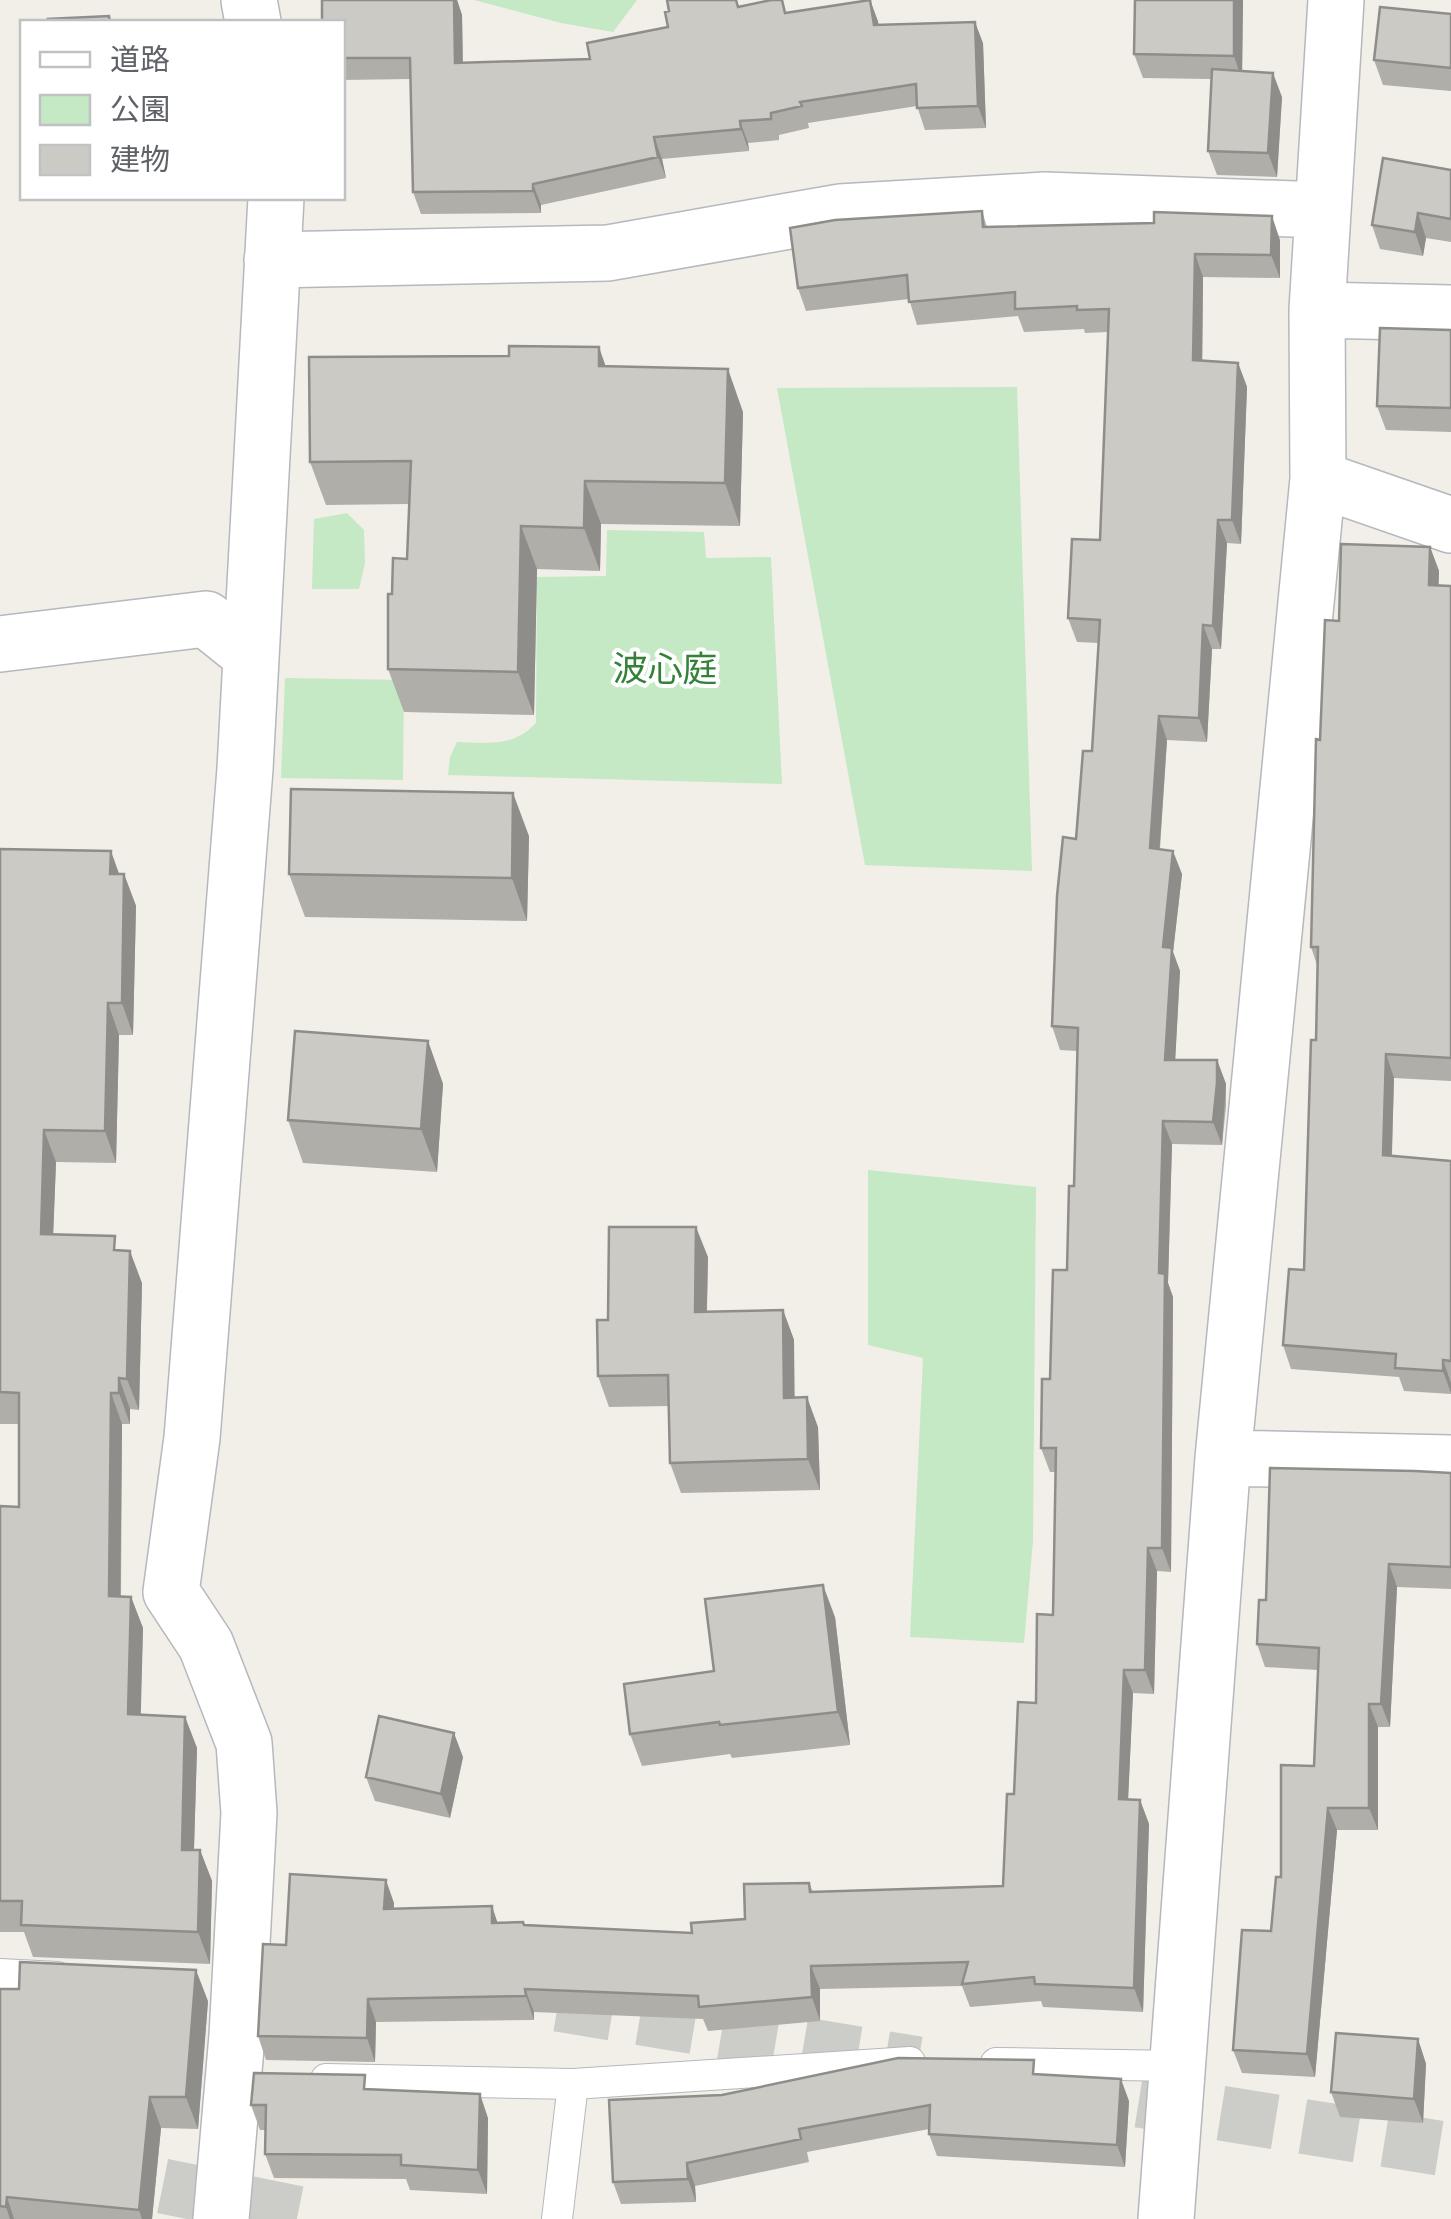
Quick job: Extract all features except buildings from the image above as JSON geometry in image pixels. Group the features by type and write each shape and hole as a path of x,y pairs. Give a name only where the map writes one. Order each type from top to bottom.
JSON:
{"street":[{"path":"1166,2218 1223,1458 1318,479 1317,310 1336,0"},
{"path":"221,2219 244,2078 230,1984 249,1812 244,1743 206,1646 170,1592 192,1438 245,769 276,200"},
{"path":"272,260 608,253 840,212 1045,200 1322,210"},
{"path":"1317,310 1451,313"},
{"path":"1318,479 1451,525"},
{"path":"0,644 206,619 252,655"},
{"path":"1223,1458 1451,1464"},
{"path":"1142,2219 1176,2219"}],"lane":[{"path":"0,1974 80,1978"},
{"path":"294,2079 573,2084 906,2062 1178,2066"},
{"path":"557,2219 573,2084"}],"green space":[{"path":"474,0 637,0 613,32"},
{"path":"1017,387 1032,871 865,865 777,388"},
{"path":"347,513 364,530 365,563 359,589 312,589 314,519"},
{"name":"波心庭","path":"607,530 704,532 706,558 771,557 782,784 448,775 457,742 510,740 536,723 537,577 606,576"},
{"path":"285,678 404,680 403,780 281,778"},
{"path":"868,1170 1036,1187 1033,1541 1024,1643 910,1637 923,1358 868,1345"}],"tunnel":[{"path":"558,2004 918,2064"},
{"path":"1057,2087 1451,2150"},
{"path":"0,2153 325,2219"}]}
